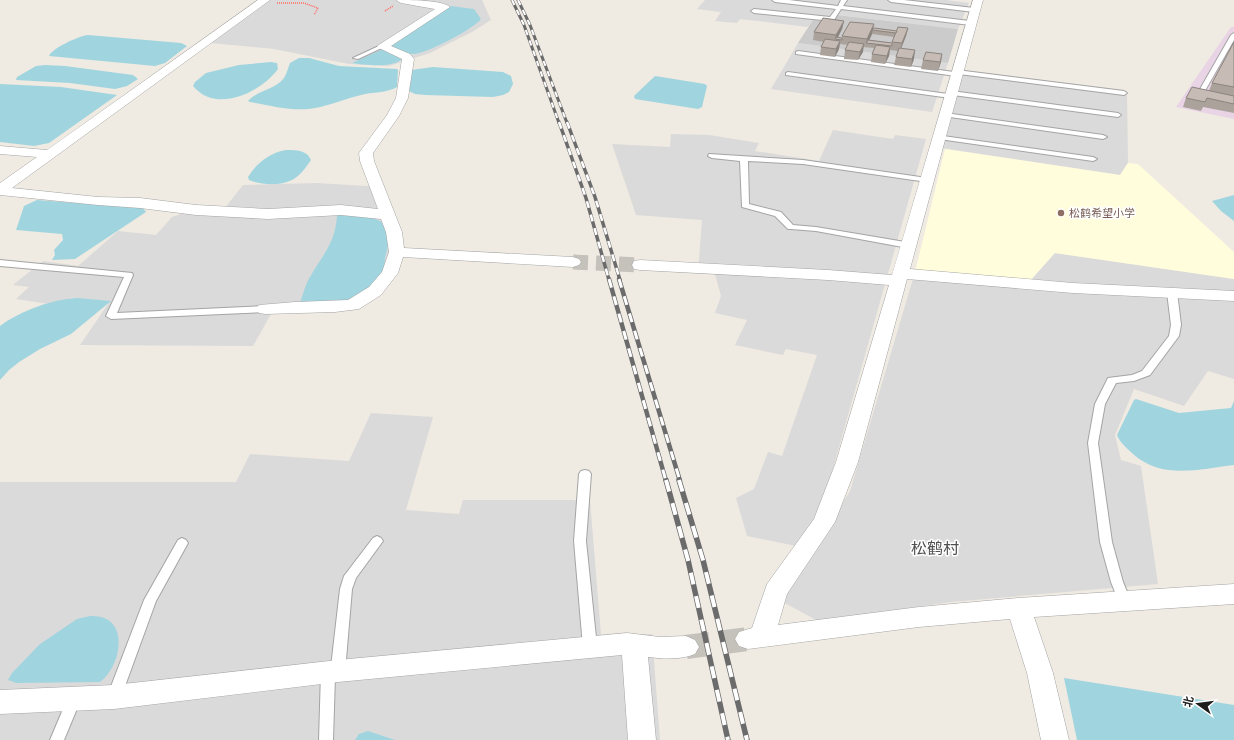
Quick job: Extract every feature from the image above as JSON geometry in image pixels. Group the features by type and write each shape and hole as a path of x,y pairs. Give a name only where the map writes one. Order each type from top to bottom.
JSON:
{"street":[{"path":"383,46 445,7 402,0"},
{"path":"0,191 49,154 264,1"},
{"path":"974,11 847,462 824,522 776,591 755,638 919,617 1018,608 1234,594"},
{"path":"265,309 353,305 375,291 390,274 397,252 394,232 367,161 366,153 393,116 402,98 408,59 406,56 383,46"},
{"path":"0,150 49,154"},
{"path":"0,191 98,201 140,203 196,210 268,214 341,210 367,212 388,216"},
{"path":"397,252 573,262"},
{"path":"640,265 899,277 1234,296"},
{"path":"1018,608 1029,636 1044,684 1056,740"},
{"path":"0,702 114,696 333,672 627,644 660,648 686,647"},
{"path":"634,645 642,740"}],"lane":[{"path":"775,0 839,8 974,11"},
{"path":"754,11 828,19 832,18 844,0"},
{"path":"892,0 974,11"},
{"path":"1199,96 1234,35"},
{"path":"356,58 383,46"},
{"path":"798,53 1124,93"},
{"path":"788,74 1118,115"},
{"path":"945,115 1103,137"},
{"path":"939,137 1093,159"},
{"path":"712,156 803,162 926,180"},
{"path":"744,159 745,204 778,214 791,227 816,229 908,245"},
{"path":"0,263 129,275 111,316 265,309"},
{"path":"1125,601 1117,582 1106,542 1094,443 1100,404 1112,380 1134,378 1146,373 1174,336 1176,325 1172,292"},
{"path":"586,474 580,541 590,648"},
{"path":"326,740 333,672 346,589 350,576 377,542"},
{"path":"114,696 150,600 182,543"},
{"path":"57,740 74,699"}],"path":[{"path":"264,1 311,4 318,8 314,15"}],"shaded area":[{"path":"260,0 482,0 491,20 472,32 430,53 389,66 349,64 274,49 200,42"},
{"path":"705,0 946,0 969,3 958,29 838,15 833,22 813,20 808,27 740,19 737,23 715,21 721,12 697,9"},
{"path":"837,15 958,29 948,63 798,43 813,20 833,22"},
{"path":"1231,27 1234,27 1234,119 1176,107"},
{"path":"798,43 948,63 932,112 771,89"},
{"path":"962,71 1127,92 1128,163 1120,175 941,148"},
{"path":"833,130 893,139 895,135 926,139 819,518 796,546 747,536 736,498 754,489 768,452 782,456 817,355 786,349 783,355 735,345 747,320 715,313 721,296 715,274 698,273 702,220 636,215 612,144 670,147 671,134 709,135 759,143 755,151 819,161"},
{"name":"松鹤希望小学","path":"945,149 1120,175 1128,163 1138,164 1234,252 1234,279 1055,253 1029,282 915,272"},
{"path":"316,183 366,186 384,185 405,248 390,284 357,309 271,314 253,346 80,345 110,301 72,298 49,304 16,299 29,287 13,285 43,261 78,266 118,231 156,235 172,217 197,209 224,209 243,185"},
{"path":"1054,253 1234,279 1234,379 1208,371 1184,406 1134,389 1115,435 1121,460 1141,466 1158,584 951,602 818,621 783,602 789,589 850,491 915,272 1028,282"},
{"path":"371,413 433,417 406,510 459,514 463,500 590,500 601,635 652,634 660,740 0,740 0,482 236,482 250,454 349,461"}],"water":[{"path":"451,6 474,9 481,19 459,35 437,46 418,53 407,53 391,46 391,45"},
{"path":"88,35 181,43 187,46 165,63 155,66 49,56 55,49 66,43"},
{"path":"385,48 403,57 400,61 387,65 352,63"},
{"path":"299,58 309,58 339,66 397,69 397,87 311,109 285,108 248,101 257,94 280,82 284,78 290,63"},
{"path":"271,62 277,63 278,69 270,78 260,86 237,97 213,99 203,94 193,86 195,82 206,73 239,65"},
{"path":"36,66 65,66 133,75 138,79 127,86 115,89 70,83 16,80 17,77"},
{"path":"433,67 503,72 511,76 513,84 509,92 493,97 425,95 415,94 409,91 411,70"},
{"path":"655,76 705,84 707,86 702,107 698,109 635,99 634,96"},
{"path":"0,84 61,87 117,95 49,143 34,146 0,142"},
{"path":"286,150 304,152 311,160 297,176 287,182 276,184 265,184 249,180 248,177 259,163 269,156"},
{"path":"1234,195 1234,221 1221,211 1212,201"},
{"path":"37,200 143,208 146,212 75,259 52,260 55,255 54,250 63,240 62,234 16,230 24,206"},
{"path":"340,213 373,218 382,222 389,241 385,258 384,272 368,291 351,299 337,302 300,303 308,280 331,242 336,226 337,216"},
{"path":"78,298 111,301 71,334 40,349 19,362 0,380 0,326 27,311 48,303"},
{"path":"1136,399 1179,413 1231,408 1234,401 1234,465 1181,471 1168,470 1144,462 1126,447 1117,435 1134,400"},
{"path":"90,616 103,618 112,623 117,631 119,642 114,664 108,674 100,682 16,683 8,680 12,673 40,644 77,619"},
{"path":"1064,678 1234,705 1234,740 1077,740"},
{"path":"368,731 395,740 355,740 359,734"}],"building":[{"path":"823,18 844,21 836,35 814,32"},
{"path":"850,22 874,24 867,39 842,36"},
{"path":"898,27 908,28 902,43 892,42"},
{"path":"874,28 897,31 896,33 872,30"},
{"path":"836,37 842,38 842,40 835,39"},
{"path":"825,39 840,41 836,49 821,47"},
{"path":"868,40 892,43 892,46 866,43"},
{"path":"849,42 864,44 860,52 845,50"},
{"path":"1234,42 1234,87 1212,83"},
{"path":"876,45 890,47 887,56 872,54"},
{"path":"899,48 915,50 912,59 896,57"},
{"path":"926,52 942,54 940,62 923,60"},
{"path":"1192,87 1234,96 1234,104 1207,98 1205,102 1186,98"}],"tunnel":[{"path":"573,262 640,265"},
{"path":"686,647 748,639"}],"railway":[{"path":"512,0 524,25 559,123"},
{"path":"518,0 530,25 567,123"},
{"path":"559,122 586,198 609,280"},
{"path":"567,122 595,197 620,280"},
{"path":"609,279 666,481"},
{"path":"619,279 680,481"},
{"path":"666,480 688,560 728,740"},
{"path":"679,480 703,560 747,740"}],"place":[{"name":"松鹤希望小学","path":"1061,213"}],"district":[{"name":"松鹤村","path":"935,549"}]}
